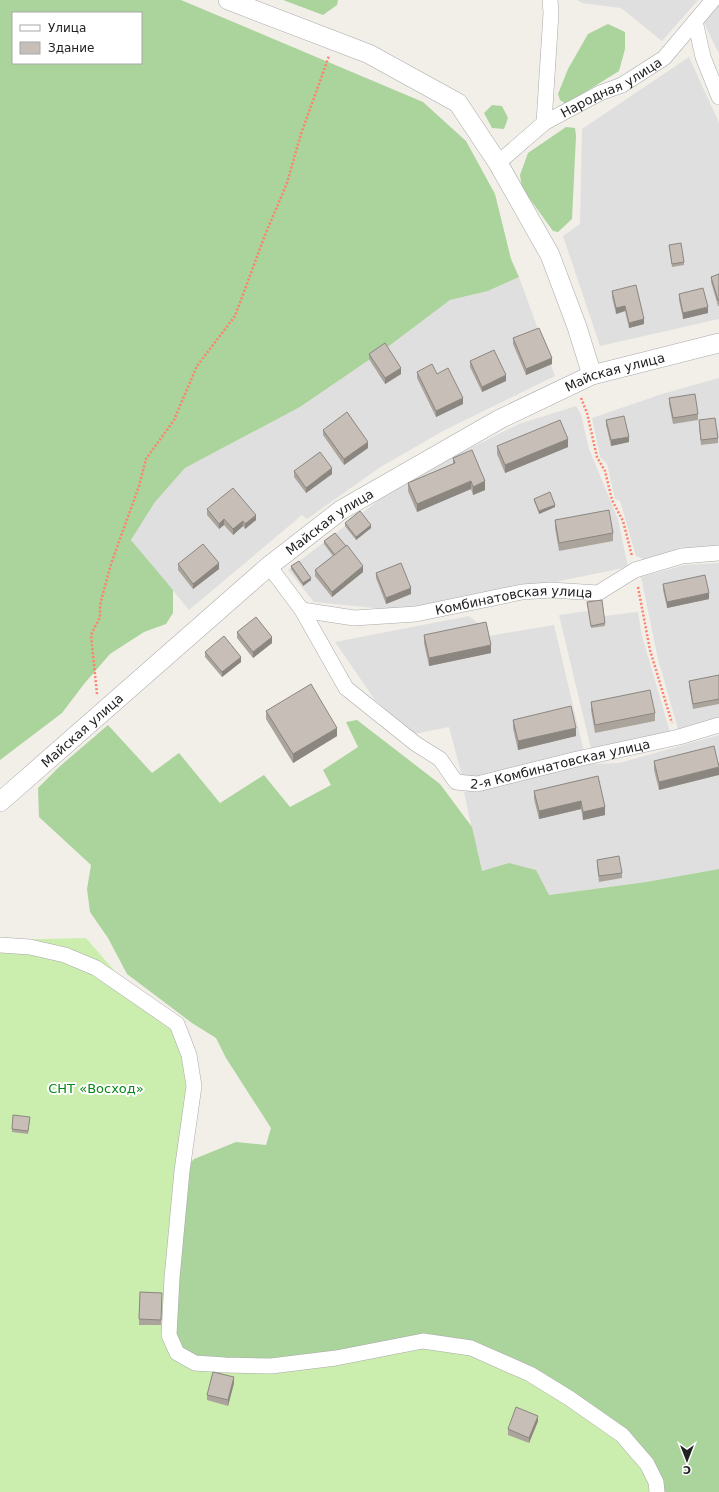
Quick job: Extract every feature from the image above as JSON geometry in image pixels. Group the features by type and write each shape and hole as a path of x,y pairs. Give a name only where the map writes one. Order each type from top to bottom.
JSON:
{"street":[{"path":"228,0 369,54 458,103 498,163 550,254 577,327 592,375"},
{"path":"544,123 551,13 550,0"},
{"name":"Народная улица","path":"498,163 544,123 600,93 622,85 664,58 713,0"},
{"path":"695,20 703,57 719,97"},
{"name":"Майская улица","path":"0,802 269,566 341,510 500,419 592,375 719,343"},
{"name":"Комбинатовская улица","path":"302,610 354,618 416,614 522,592 551,590 598,593 635,570 682,556 719,554"},
{"name":"2-я Комбинатовская улица","path":"269,566 302,610 346,688 416,744 440,759 456,782 477,784 577,759 679,737 719,725"},
{"path":"0,945 30,947 65,955 96,968 177,1024 189,1054 194,1086 182,1171 172,1278 169,1335 177,1353 195,1362 225,1366 271,1366 351,1356 423,1341 471,1348 530,1374 569,1398 622,1435 647,1464 656,1482 658,1492"}],"path":[{"path":"98,716 97,683 91,635 100,617 100,605 111,564 139,486 146,459 174,420 197,366 235,316 265,235 287,183 322,73 336,41"}],"shaded area":[{"path":"577,0 698,0 662,41 621,8 582,3"},
{"path":"719,4 719,54 704,23"},
{"path":"689,57 719,123 719,319 600,346 563,236 580,224 582,129"},
{"path":"519,277 555,376 443,431 379,468 307,519 302,515 189,610 131,540 155,502 185,468 300,407 385,349 450,300 488,291"},
{"path":"719,378 719,548 692,551 680,547 676,555 648,561 636,556 620,501 615,499 607,464 600,457 592,418 662,394"},
{"path":"576,406 581,414 589,449 618,519 628,567 540,585 420,606 384,609 314,602 288,570 384,496 438,464 519,424"},
{"path":"719,563 719,717 678,729 658,659 641,577 685,565"},
{"path":"602,603 604,616 638,612 642,636 670,732 591,749 559,615 588,611 587,605"},
{"path":"469,616 486,630 488,636 554,625 584,752 475,779 462,776 449,727 414,734 375,700 335,642"},
{"path":"719,735 719,869 646,882 549,895 509,863 481,872 464,792 591,764 619,763"}],"green space":[{"path":"0,0 181,0 423,102 466,141 495,194 511,259 519,277 488,291 450,300 385,349 300,407 185,468 155,502 131,540 173,590 173,613 166,624 144,632 110,654 84,684 62,713 0,760"},
{"path":"283,0 338,0 337,5 323,15"},
{"path":"608,24 625,32 625,49 619,71 566,104 560,100 558,94 568,69 588,34"},
{"path":"492,105 502,106 508,118 504,129 492,128 484,113"},
{"path":"566,127 575,128 576,136 572,219 558,232 553,231 522,188 520,175 528,153"},
{"path":"357,720 440,784 472,827 482,871 509,863 536,870 549,895 646,882 719,869 719,1492 657,1492 622,1435 530,1374 423,1341 336,1358 195,1363 169,1335 182,1171 194,1159 236,1142 266,1145 271,1128 226,1058 216,1038 192,1023 127,974 108,938 90,912 87,889 91,865 39,817 38,788 59,767 108,725 152,773 179,753 220,803 264,775 290,807 331,785 323,770 358,747 346,722"},
{"name":"СНТ «Восход»","path":"86,938 137,997 177,1024 189,1055 182,1171 423,1341 471,1348 622,1435 657,1492 0,1492 0,940"}],"building":[{"path":"681,243 684,262 672,264 669,245"},
{"path":"719,274 719,300 718,300 711,277"},
{"path":"636,285 644,319 629,323 625,306 616,308 612,291"},
{"path":"703,288 708,307 683,313 679,294"},
{"path":"539,328 552,358 526,369 513,338"},
{"path":"385,343 401,368 385,378 369,354"},
{"path":"494,350 506,375 482,387 470,361"},
{"path":"432,364 437,374 448,368 463,398 436,411 417,372"},
{"path":"695,394 698,414 673,418 669,398"},
{"path":"347,412 368,442 344,459 323,430"},
{"path":"624,416 629,437 611,440 606,420"},
{"path":"715,418 718,438 701,440 699,420"},
{"path":"560,420 568,439 505,465 497,446"},
{"path":"472,450 485,481 473,487 471,481 417,504 408,483 455,463 453,458"},
{"path":"320,452 332,468 306,488 294,471"},
{"path":"233,488 256,515 245,524 243,521 233,529 224,519 219,524 207,509"},
{"path":"550,492 555,505 539,511 534,499"},
{"path":"609,510 613,533 559,543 555,520"},
{"path":"360,511 371,525 356,537 345,523"},
{"path":"335,533 346,546 335,555 324,541"},
{"path":"203,544 219,563 193,584 178,564"},
{"path":"347,545 363,566 332,592 315,570"},
{"path":"299,561 311,578 303,583 291,566"},
{"path":"401,563 411,588 386,598 376,573"},
{"path":"705,575 709,593 667,602 663,584"},
{"path":"602,600 605,623 591,626 587,602"},
{"path":"256,617 272,637 253,652 237,632"},
{"path":"486,622 491,645 429,658 424,635"},
{"path":"224,636 241,657 222,672 205,652"},
{"path":"719,675 719,699 693,704 689,681"},
{"path":"311,684 337,728 293,754 266,711"},
{"path":"650,690 655,713 595,725 591,702"},
{"path":"571,706 576,728 518,741 513,720"},
{"path":"714,746 719,767 659,782 654,761"},
{"path":"598,776 605,807 583,812 581,801 539,811 534,791"},
{"path":"619,856 622,873 599,876 597,860"},
{"path":"13,1115 30,1117 28,1131 12,1129"},
{"path":"140,1292 162,1293 161,1320 139,1319"},
{"path":"213,1372 234,1377 228,1400 207,1395"},
{"path":"516,1407 538,1416 529,1438 508,1429"}]}
